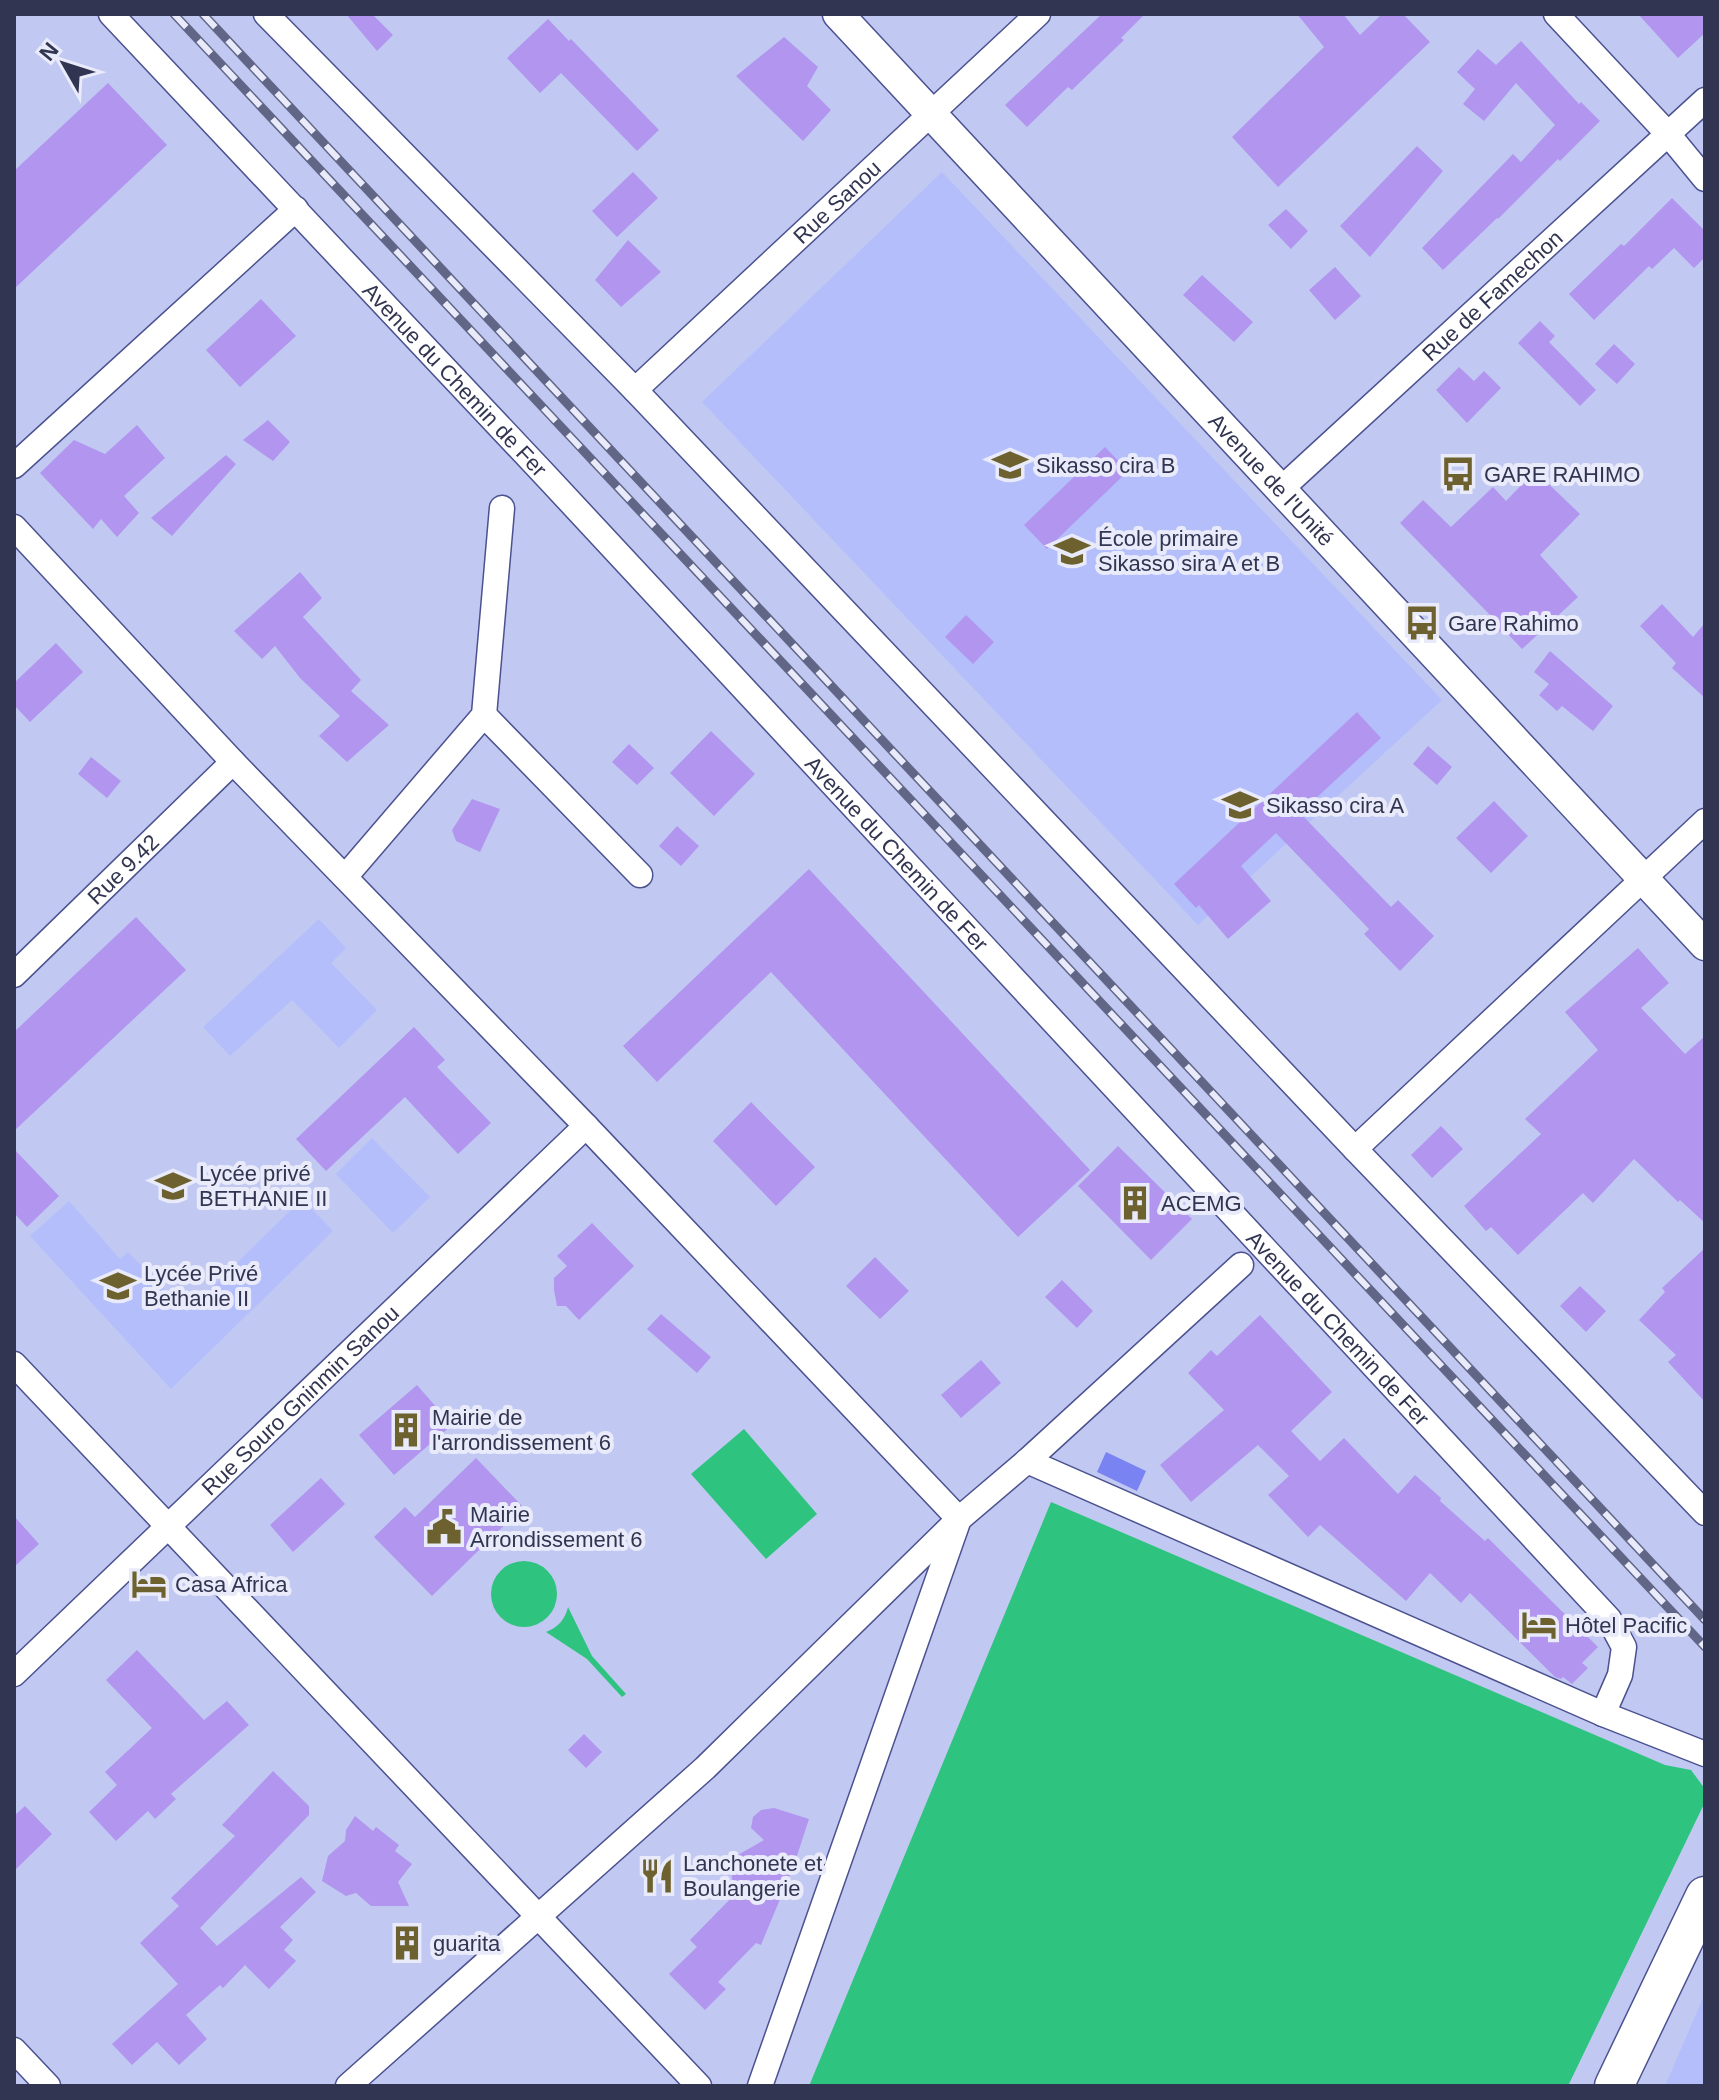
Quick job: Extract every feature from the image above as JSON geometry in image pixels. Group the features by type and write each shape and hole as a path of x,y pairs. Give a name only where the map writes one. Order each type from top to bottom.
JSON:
{"highway":[{"path":"1614,2086 1705,1896"}],"street":[{"name":"Avenue du Chemin de Fer","path":"111,14 1609,1619 1624,1647 1620,1675 1603,1714"},
{"path":"266,14 635,390 1705,1513"},
{"name":"Avenue de l'Unité","path":"838,14 1705,945"},
{"name":"Rue Sanou","path":"635,390 1038,14"},
{"path":"1556,14 1668,134 1705,179"},
{"name":"Rue de Famechon","path":"1280,490 1705,100"},
{"path":"14,466 296,209"},
{"path":"345,877 484,715 502,508"},
{"path":"14,527 233,762 586,1126 959,1519"},
{"path":"484,715 640,875"},
{"name":"Rue 9.42","path":"14,975 233,762"},
{"path":"1355,1149 1705,821"},
{"name":"Rue Souro Gninmin Sanou","path":"14,1674 586,1126"},
{"path":"348,2086 705,1768 959,1519 1027,1461 1241,1265"},
{"path":"14,1364 699,2086"},
{"path":"1027,1461 1603,1714 1705,1754"},
{"path":"760,2086 959,1519"},
{"path":"14,2050 48,2086"}],"shaded area":[{"name":"École primaire Sikasso sira A et B","path":"942,172 1442,700 1198,925 702,402"},
{"path":"319,919 346,948 331,963 377,1010 339,1048 292,1000 230,1056 203,1027"},
{"path":"372,1138 430,1197 393,1233 336,1174"},
{"path":"302,1199 333,1231 171,1389 30,1236 69,1201 120,1259 128,1252 187,1312"},
{"path":"1705,1993 1705,2086 1665,2086"}],"green space":[{"path":"744,1429 817,1514 766,1559 691,1474"},
{"path":"1051,1502 1665,1765 1691,1770 1705,1789 1705,1802 1568,2086 809,2086"},
{"path":"524,1561 537,1564 547,1571 554,1581 557,1594 554,1607 547,1617 537,1624 524,1627 511,1624 501,1617 494,1607 491,1594 494,1581 501,1571 511,1564"},
{"path":"568,1607 592,1656 626,1694 622,1697 587,1659 546,1632 560,1623"}],"water":[{"path":"1106,1452 1146,1471 1137,1491 1097,1472"}],"building":[{"path":"346,14 372,14 393,35 377,51"},
{"path":"1102,14 1145,14 1121,38 1124,40 1072,90 1068,87 1027,127 1005,105"},
{"path":"1297,14 1343,14 1360,35 1382,14 1403,14 1430,42 1278,187 1232,137 1324,47"},
{"path":"1638,14 1705,14 1705,33 1678,58"},
{"path":"548,19 659,130 637,151 561,73 540,93 507,58"},
{"path":"784,37 818,67 807,86 831,110 803,141 736,76"},
{"path":"1521,41 1579,104 1581,102 1600,121 1443,270 1422,248 1513,154 1521,162 1555,125 1516,83 1484,121 1463,104 1475,89 1457,72 1478,49 1496,65"},
{"path":"108,83 167,145 14,289 14,171"},
{"path":"1417,146 1443,171 1370,257 1340,226"},
{"path":"633,172 658,198 617,237 592,211"},
{"path":"1672,198 1705,231 1705,257 1694,268 1674,248 1652,269 1649,266 1594,320 1569,294"},
{"path":"1286,209 1308,231 1291,249 1268,225"},
{"path":"628,240 661,272 621,307 595,280"},
{"path":"1335,267 1361,296 1335,320 1309,290"},
{"path":"1202,275 1253,322 1234,342 1183,295"},
{"path":"261,299 296,336 240,387 206,350"},
{"path":"1540,321 1555,336 1549,342 1596,390 1580,406 1518,343"},
{"path":"1614,344 1635,364 1617,384 1595,364"},
{"path":"1459,367 1474,381 1484,371 1501,388 1467,423 1436,390"},
{"path":"268,420 290,442 273,461 243,440"},
{"path":"137,425 165,458 124,496 139,513 117,537 101,519 93,529 40,473 74,440 105,454"},
{"path":"1105,447 1128,471 1047,549 1024,525"},
{"path":"226,455 236,464 172,536 151,518"},
{"path":"1535,471 1580,514 1540,555 1578,597 1522,649 1506,632 1503,635 1487,618 1490,615 1400,523 1423,500 1451,527 1493,487 1506,501"},
{"path":"300,572 322,598 303,617 361,680 351,691 389,725 347,762 319,736 340,716 300,678 275,646 262,659 234,631"},
{"path":"1662,604 1693,637 1705,623 1705,698 1672,668 1676,663 1640,626"},
{"path":"966,615 994,642 973,664 945,637"},
{"path":"56,643 83,672 30,722 14,705 14,683"},
{"path":"1550,651 1613,706 1593,731 1562,706 1557,711 1539,695 1549,684 1534,672"},
{"path":"1357,712 1381,738 1300,813 1391,907 1398,900 1434,936 1400,971 1364,934 1369,929 1276,833 1241,866 1271,901 1228,939 1199,905 1196,908 1174,884"},
{"path":"711,731 755,774 714,816 670,773"},
{"path":"629,744 654,768 637,785 612,762"},
{"path":"1428,746 1452,767 1437,785 1413,764"},
{"path":"91,757 121,781 107,798 78,774"},
{"path":"472,799 500,809 480,852 456,841 452,830"},
{"path":"1494,801 1528,836 1491,873 1456,838"},
{"path":"677,826 699,846 681,866 659,846"},
{"path":"809,869 1090,1170 1018,1237 771,972 657,1082 623,1046"},
{"path":"136,917 186,970 14,1131 14,1032"},
{"path":"1638,948 1669,983 1641,1008 1685,1054 1705,1036 1705,1223 1680,1200 1678,1202 1634,1159 1593,1203 1583,1193 1518,1255 1491,1227 1486,1231 1464,1206 1541,1134 1525,1119 1598,1050 1565,1012"},
{"path":"414,1027 445,1060 437,1067 491,1123 458,1154 405,1097 326,1171 296,1139"},
{"path":"751,1102 815,1167 776,1206 713,1141"},
{"path":"1441,1126 1463,1149 1432,1178 1411,1155"},
{"name":"ACEMG","path":"1118,1146 1192,1219 1151,1260 1078,1186"},
{"path":"14,1149 59,1196 27,1227 14,1213"},
{"path":"592,1223 634,1266 579,1320 566,1306 557,1306 554,1278 567,1266 557,1256"},
{"path":"1705,1248 1705,1402 1668,1362 1676,1355 1639,1320 1665,1292 1662,1288"},
{"path":"875,1257 909,1291 880,1319 846,1286"},
{"path":"1062,1280 1093,1311 1077,1328 1045,1297"},
{"path":"1580,1286 1606,1311 1586,1332 1560,1306"},
{"path":"661,1314 711,1357 697,1373 647,1329"},
{"path":"1260,1315 1332,1392 1291,1431 1320,1461 1344,1438 1398,1494 1415,1475 1485,1541 1488,1538 1598,1647 1582,1663 1588,1668 1572,1684 1563,1677 1555,1677 1470,1593 1461,1603 1430,1573 1406,1601 1320,1525 1308,1537 1268,1495 1289,1476 1258,1445 1191,1502 1160,1465 1224,1410 1188,1373 1211,1350 1217,1356"},
{"path":"981,1360 1001,1383 961,1418 941,1395"},
{"name":"Mairie de l'arrondissement 6","path":"417,1385 452,1425 394,1475 359,1435"},
{"name":"Mairie Arrondissement 6","path":"476,1458 523,1507 432,1596 374,1537 405,1507 415,1517"},
{"path":"321,1478 345,1504 293,1552 270,1525"},
{"path":"14,1516 39,1544 14,1567"},
{"path":"137,1650 204,1720 227,1701 249,1725 171,1794 176,1799 155,1819 148,1811 116,1841 89,1812 117,1785 105,1772 152,1728 106,1680"},
{"path":"584,1734 602,1752 586,1768 568,1750"},
{"path":"273,1771 309,1806 309,1815 200,1928 217,1946 301,1877 316,1892 280,1927 293,1940 284,1950 296,1961 269,1989 245,1965 223,1988 220,1985 186,2015 207,2039 179,2065 157,2042 132,2065 112,2044 178,1984 140,1943 179,1906 171,1898 235,1836 222,1825"},
{"path":"25,1806 52,1834 14,1871 14,1816"},
{"path":"774,1808 809,1819 793,1868 761,1945 756,1943 718,1982 726,1989 705,2010 669,1974 697,1947 690,1940 738,1891 732,1879 731,1866 738,1855 764,1840 751,1828 753,1817 761,1810"},
{"path":"355,1816 373,1831 376,1827 399,1845 395,1851 412,1864 398,1882 409,1906 371,1906 356,1893 346,1896 322,1881 328,1856 345,1841 346,1830"}],"railway":[{"path":"174,14 1705,1647"},
{"path":"203,14 1705,1620"}],"place":[{"name":"Sikasso cira B","path":"1010,465"},
{"name":"GARE RAHIMO","path":"1458,474"},
{"name":"École primaire Sikasso sira A et B","path":"1072,551"},
{"name":"Gare Rahimo","path":"1422,623"},
{"name":"Sikasso cira A","path":"1240,805"},
{"name":"Lycée privé BETHANIE II","path":"173,1186"},
{"name":"ACEMG","path":"1135,1203"},
{"name":"Lycée Privé Bethanie II","path":"118,1286"},
{"name":"Mairie de l'arrondissement 6","path":"406,1430"},
{"name":"Mairie Arrondissement 6","path":"444,1527"},
{"name":"Casa Africa","path":"149,1584"},
{"name":"Hôtel Pacific","path":"1539,1625"},
{"name":"Lanchonete et Boulangerie","path":"657,1876"},
{"name":"guarita","path":"407,1943"}]}
